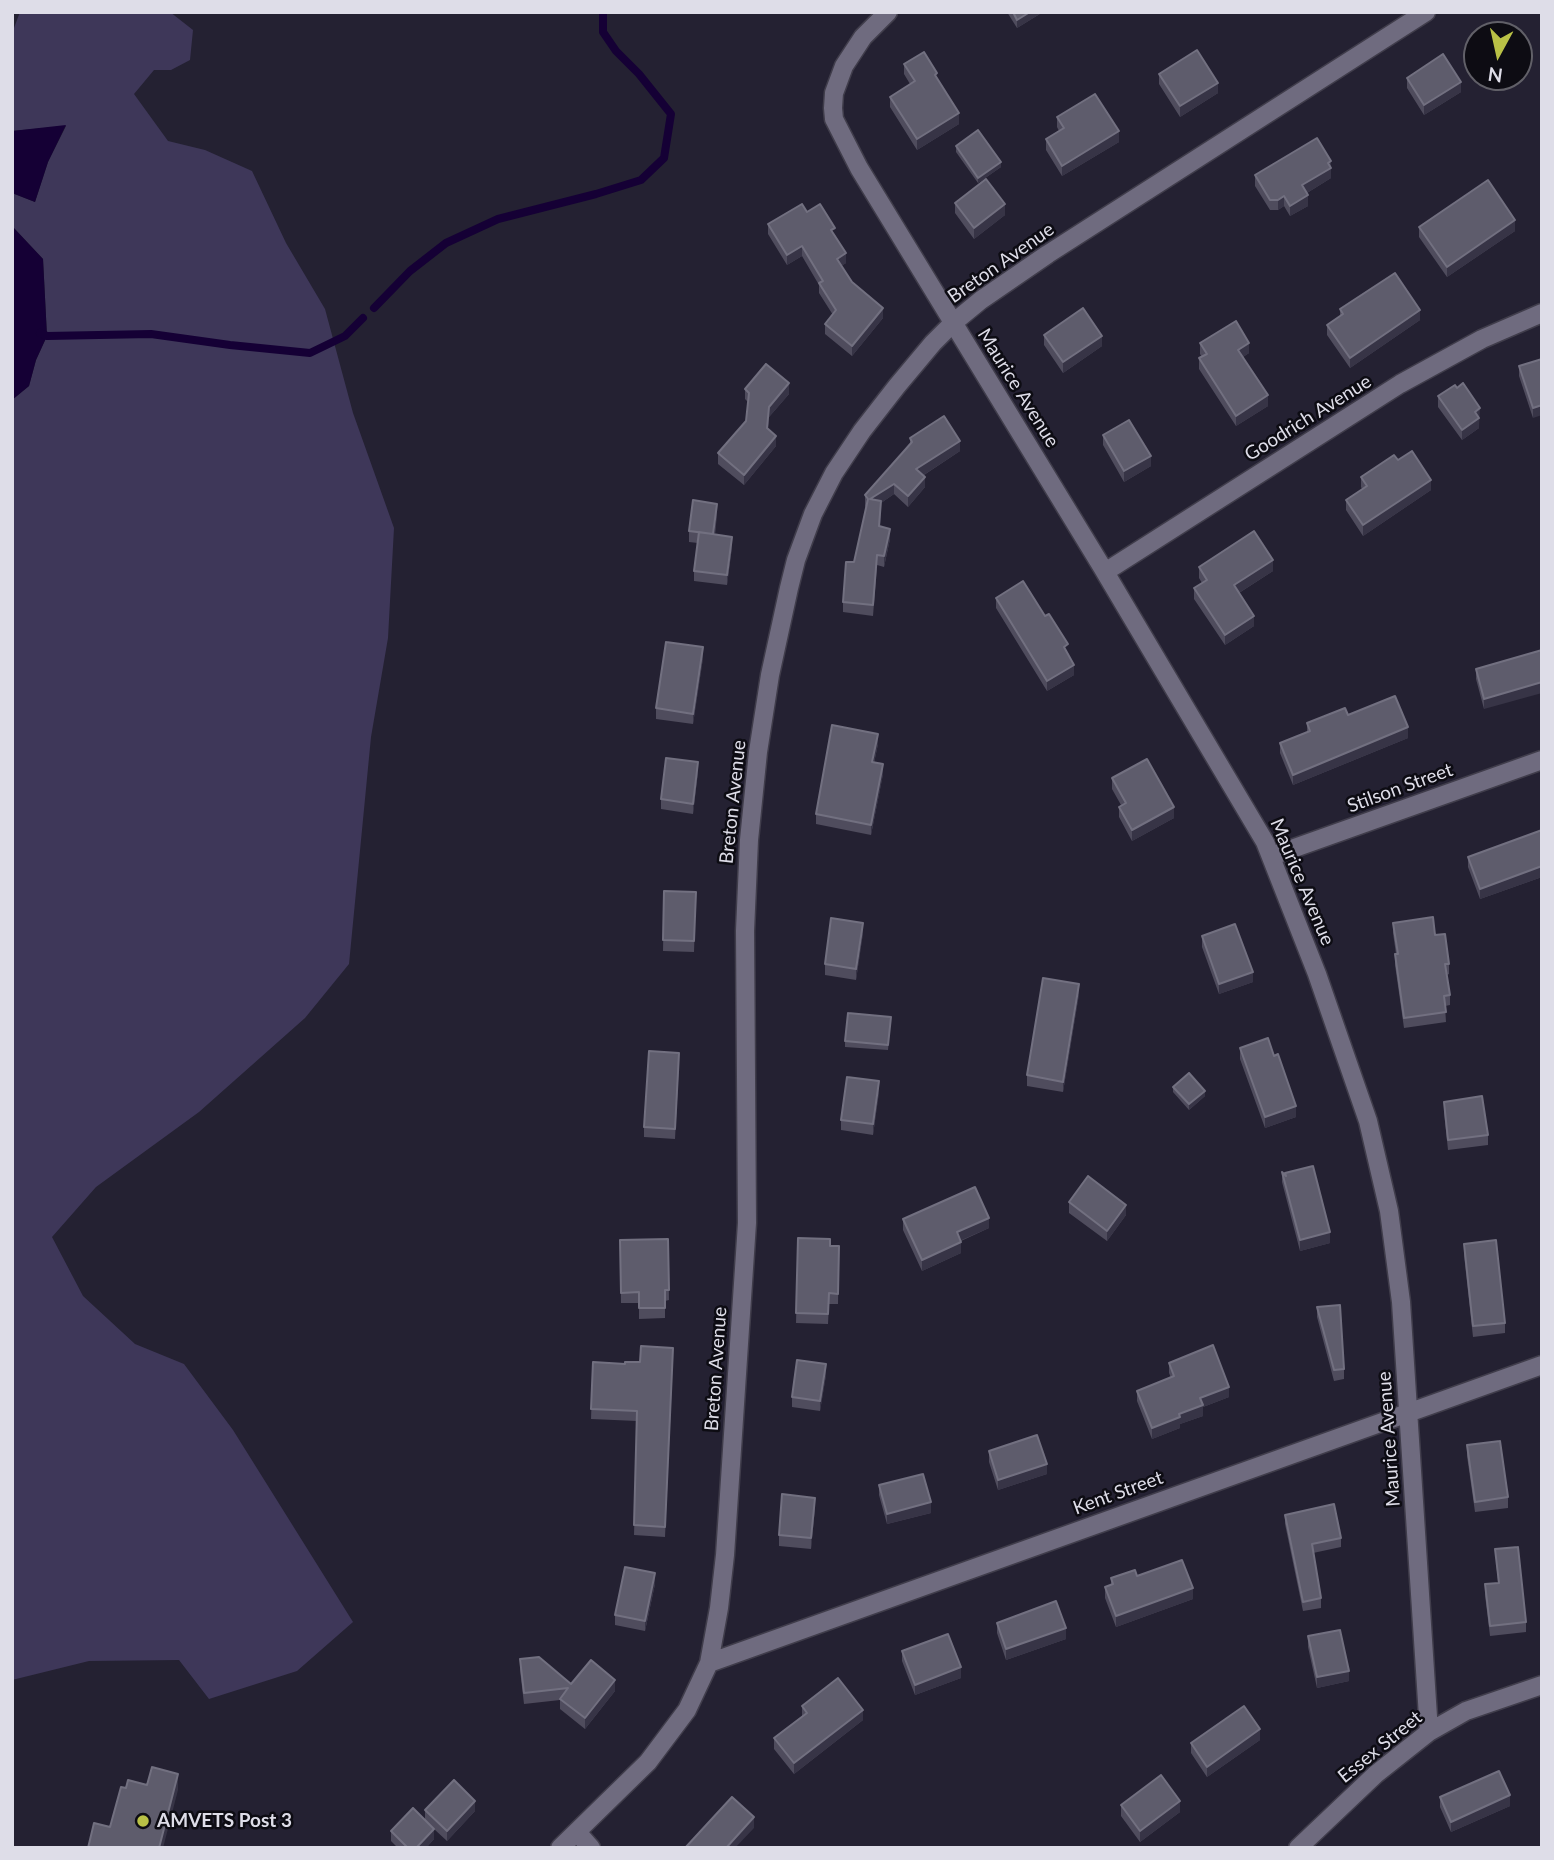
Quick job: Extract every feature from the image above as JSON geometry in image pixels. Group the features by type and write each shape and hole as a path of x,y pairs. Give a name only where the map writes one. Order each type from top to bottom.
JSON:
{"street":[{"name":"Maurice Avenue","path":"888,12 863,37 838,80 833,108 834,119 859,168 1105,572 1272,856 1317,974 1368,1121 1391,1220 1401,1302 1429,1732"},
{"name":"Breton Avenue","path":"560,1848 648,1762 687,1710 709,1663 725,1555 747,1223 745,931 749,840 758,752 770,675 796,560 813,514 834,473 897,386 933,343 981,300 1048,254 1426,12"},
{"name":"Goodrich Avenue","path":"1105,572 1401,384 1482,339 1542,313"},
{"name":"Stilson Street","path":"1272,856 1542,760"},
{"name":"Kent Street","path":"709,1663 1542,1365"},
{"name":"Essex Street","path":"1298,1848 1376,1774 1429,1732 1465,1711 1542,1685"},
{"path":"577,1832 591,1848"}],"shaded area":[{"path":"20,12 170,12 193,30 190,60 171,70 154,70 134,94 168,141 205,150 252,171 286,243 325,309 353,413 394,528 388,638 371,737 349,964 305,1018 199,1112 96,1187 52,1237 83,1296 135,1344 184,1364 233,1430 353,1622 297,1671 209,1699 179,1660 89,1661 12,1680 12,400 29,386 36,360 47,336 43,259 12,226 12,193 35,202 48,162 66,126 12,131 12,29"},
{"path":"66,125 48,162 35,202 12,193 12,131"},
{"path":"12,226 43,259 47,336 36,360 29,386 12,400"}],"building":[{"path":"1013,12 1030,12 1017,20"},
{"path":"1197,50 1218,83 1180,106 1159,74"},
{"path":"924,52 959,113 917,139 890,97 915,81 904,64"},
{"path":"1443,54 1461,82 1424,105 1407,78"},
{"path":"1095,94 1119,131 1062,166 1046,139 1064,128 1057,117"},
{"path":"978,130 1001,162 978,178 956,146"},
{"path":"1317,138 1331,161 1328,163 1331,168 1302,185 1308,195 1290,206 1284,196 1278,200 1270,200 1255,175"},
{"path":"986,179 1005,204 974,228 955,203"},
{"path":"1488,180 1515,220 1447,267 1419,227"},
{"path":"802,204 807,212 820,204 835,228 831,230 846,253 837,259 852,282 883,308 852,346 825,324 836,310 819,283 823,281 802,246 787,255 768,224"},
{"path":"1395,273 1420,310 1350,358 1327,325 1343,314 1340,309"},
{"path":"1083,308 1102,336 1063,362 1044,335"},
{"path":"1236,321 1249,343 1238,350 1268,395 1236,416 1199,358 1207,354 1200,343"},
{"path":"1542,359 1542,405 1533,408 1519,366"},
{"path":"766,364 789,383 769,407 767,428 776,436 744,475 718,453 746,421 749,393 745,389"},
{"path":"1463,383 1480,408 1475,412 1479,418 1462,430 1438,396"},
{"path":"944,416 960,441 916,469 925,477 908,496 894,484 870,499 881,501 879,526 890,529 884,556 877,555 873,605 843,602 846,562 854,562 868,499 865,495 912,442 910,438"},
{"path":"1129,420 1151,456 1124,471 1103,435"},
{"path":"1412,451 1431,480 1363,525 1346,500 1367,486 1361,477 1394,455 1398,460"},
{"path":"693,500 717,504 713,534 689,531"},
{"path":"1254,531 1273,560 1234,585 1254,616 1225,635 1194,588 1207,580 1199,567"},
{"path":"699,532 732,537 727,575 694,571"},
{"path":"1023,581 1045,616 1049,614 1068,644 1064,647 1074,665 1047,681 996,598"},
{"path":"666,642 703,647 693,714 656,708"},
{"path":"1542,650 1542,682 1484,699 1476,669"},
{"path":"1395,696 1408,727 1293,775 1280,743 1310,731 1307,723 1345,708 1348,715"},
{"path":"832,725 878,734 872,762 883,764 871,825 816,814"},
{"path":"666,758 698,762 693,804 661,799"},
{"path":"1147,759 1174,807 1132,830 1119,807 1126,803 1112,778"},
{"path":"1542,830 1542,866 1480,889 1468,857"},
{"path":"664,891 696,892 694,941 663,940"},
{"path":"1433,917 1435,935 1445,934 1449,964 1445,964 1450,995 1444,996 1446,1012 1404,1018 1393,923"},
{"path":"831,918 863,923 856,969 825,964"},
{"path":"1235,924 1253,972 1219,984 1202,936"},
{"path":"1043,978 1079,984 1063,1082 1027,1075"},
{"path":"848,1013 891,1017 888,1045 845,1041"},
{"path":"1268,1038 1274,1056 1278,1054 1296,1106 1265,1117 1240,1048"},
{"path":"649,1051 679,1053 675,1129 644,1127"},
{"path":"1189,1073 1205,1091 1189,1104 1173,1087"},
{"path":"847,1077 879,1081 873,1124 841,1120"},
{"path":"1482,1096 1488,1135 1448,1140 1444,1102"},
{"path":"1313,1166 1330,1232 1300,1240 1282,1172 1286,1176 1285,1173"},
{"path":"1088,1176 1126,1205 1107,1231 1069,1202"},
{"path":"975,1187 989,1218 957,1232 961,1242 922,1260 903,1219"},
{"path":"798,1238 830,1239 830,1246 839,1246 838,1294 829,1293 828,1314 796,1313"},
{"path":"668,1239 669,1290 665,1290 665,1308 639,1308 639,1292 621,1293 620,1240"},
{"path":"1496,1240 1505,1323 1473,1326 1464,1244"},
{"path":"1340,1305 1344,1369 1334,1370 1317,1307"},
{"path":"1213,1345 1229,1387 1200,1398 1203,1405 1152,1428 1137,1391 1174,1376 1169,1363"},
{"path":"641,1346 673,1348 665,1527 634,1525 637,1411 591,1409 593,1362 640,1362"},
{"path":"797,1360 826,1364 820,1401 792,1397"},
{"path":"1037,1435 1047,1464 998,1480 989,1451"},
{"path":"1500,1441 1508,1497 1475,1502 1467,1445"},
{"path":"923,1474 931,1502 887,1514 879,1485"},
{"path":"782,1494 815,1498 811,1538 779,1535"},
{"path":"1334,1504 1341,1538 1312,1544 1321,1598 1303,1602 1285,1515"},
{"path":"1518,1547 1526,1622 1490,1626 1485,1584 1499,1583 1495,1549"},
{"path":"1182,1560 1193,1588 1116,1616 1105,1587 1113,1584 1111,1578 1135,1570 1137,1576"},
{"path":"625,1567 655,1573 645,1621 615,1615"},
{"path":"1056,1601 1066,1628 1006,1649 997,1623"},
{"path":"1340,1630 1349,1671 1317,1677 1308,1636"},
{"path":"948,1634 961,1667 915,1685 902,1651"},
{"path":"539,1657 571,1684 591,1660 615,1680 585,1718 560,1699 568,1688 524,1693 520,1659"},
{"path":"838,1678 863,1710 794,1763 774,1738 807,1713 802,1706"},
{"path":"1244,1706 1260,1729 1207,1767 1191,1743"},
{"name":"AMVETS Post 3","path":"152,1767 178,1774 159,1848 88,1848 94,1823 110,1827 121,1787 126,1788 128,1780 147,1785"},
{"path":"1499,1771 1510,1795 1451,1822 1440,1797"},
{"path":"1161,1775 1180,1801 1140,1831 1121,1805"},
{"path":"454,1780 475,1801 447,1831 425,1810"},
{"path":"732,1797 754,1817 726,1848 685,1848"},
{"path":"413,1808 434,1829 416,1848 408,1848 391,1831"}],"waterway":[{"path":"374,308 410,271 446,243 498,219 641,180 664,158 671,114 639,74 616,51 603,32 603,12"},
{"path":"40,333 47,336 151,334 310,353 345,336 363,318"}],"place":[{"name":"AMVETS Post 3","path":"143,1821"}]}
